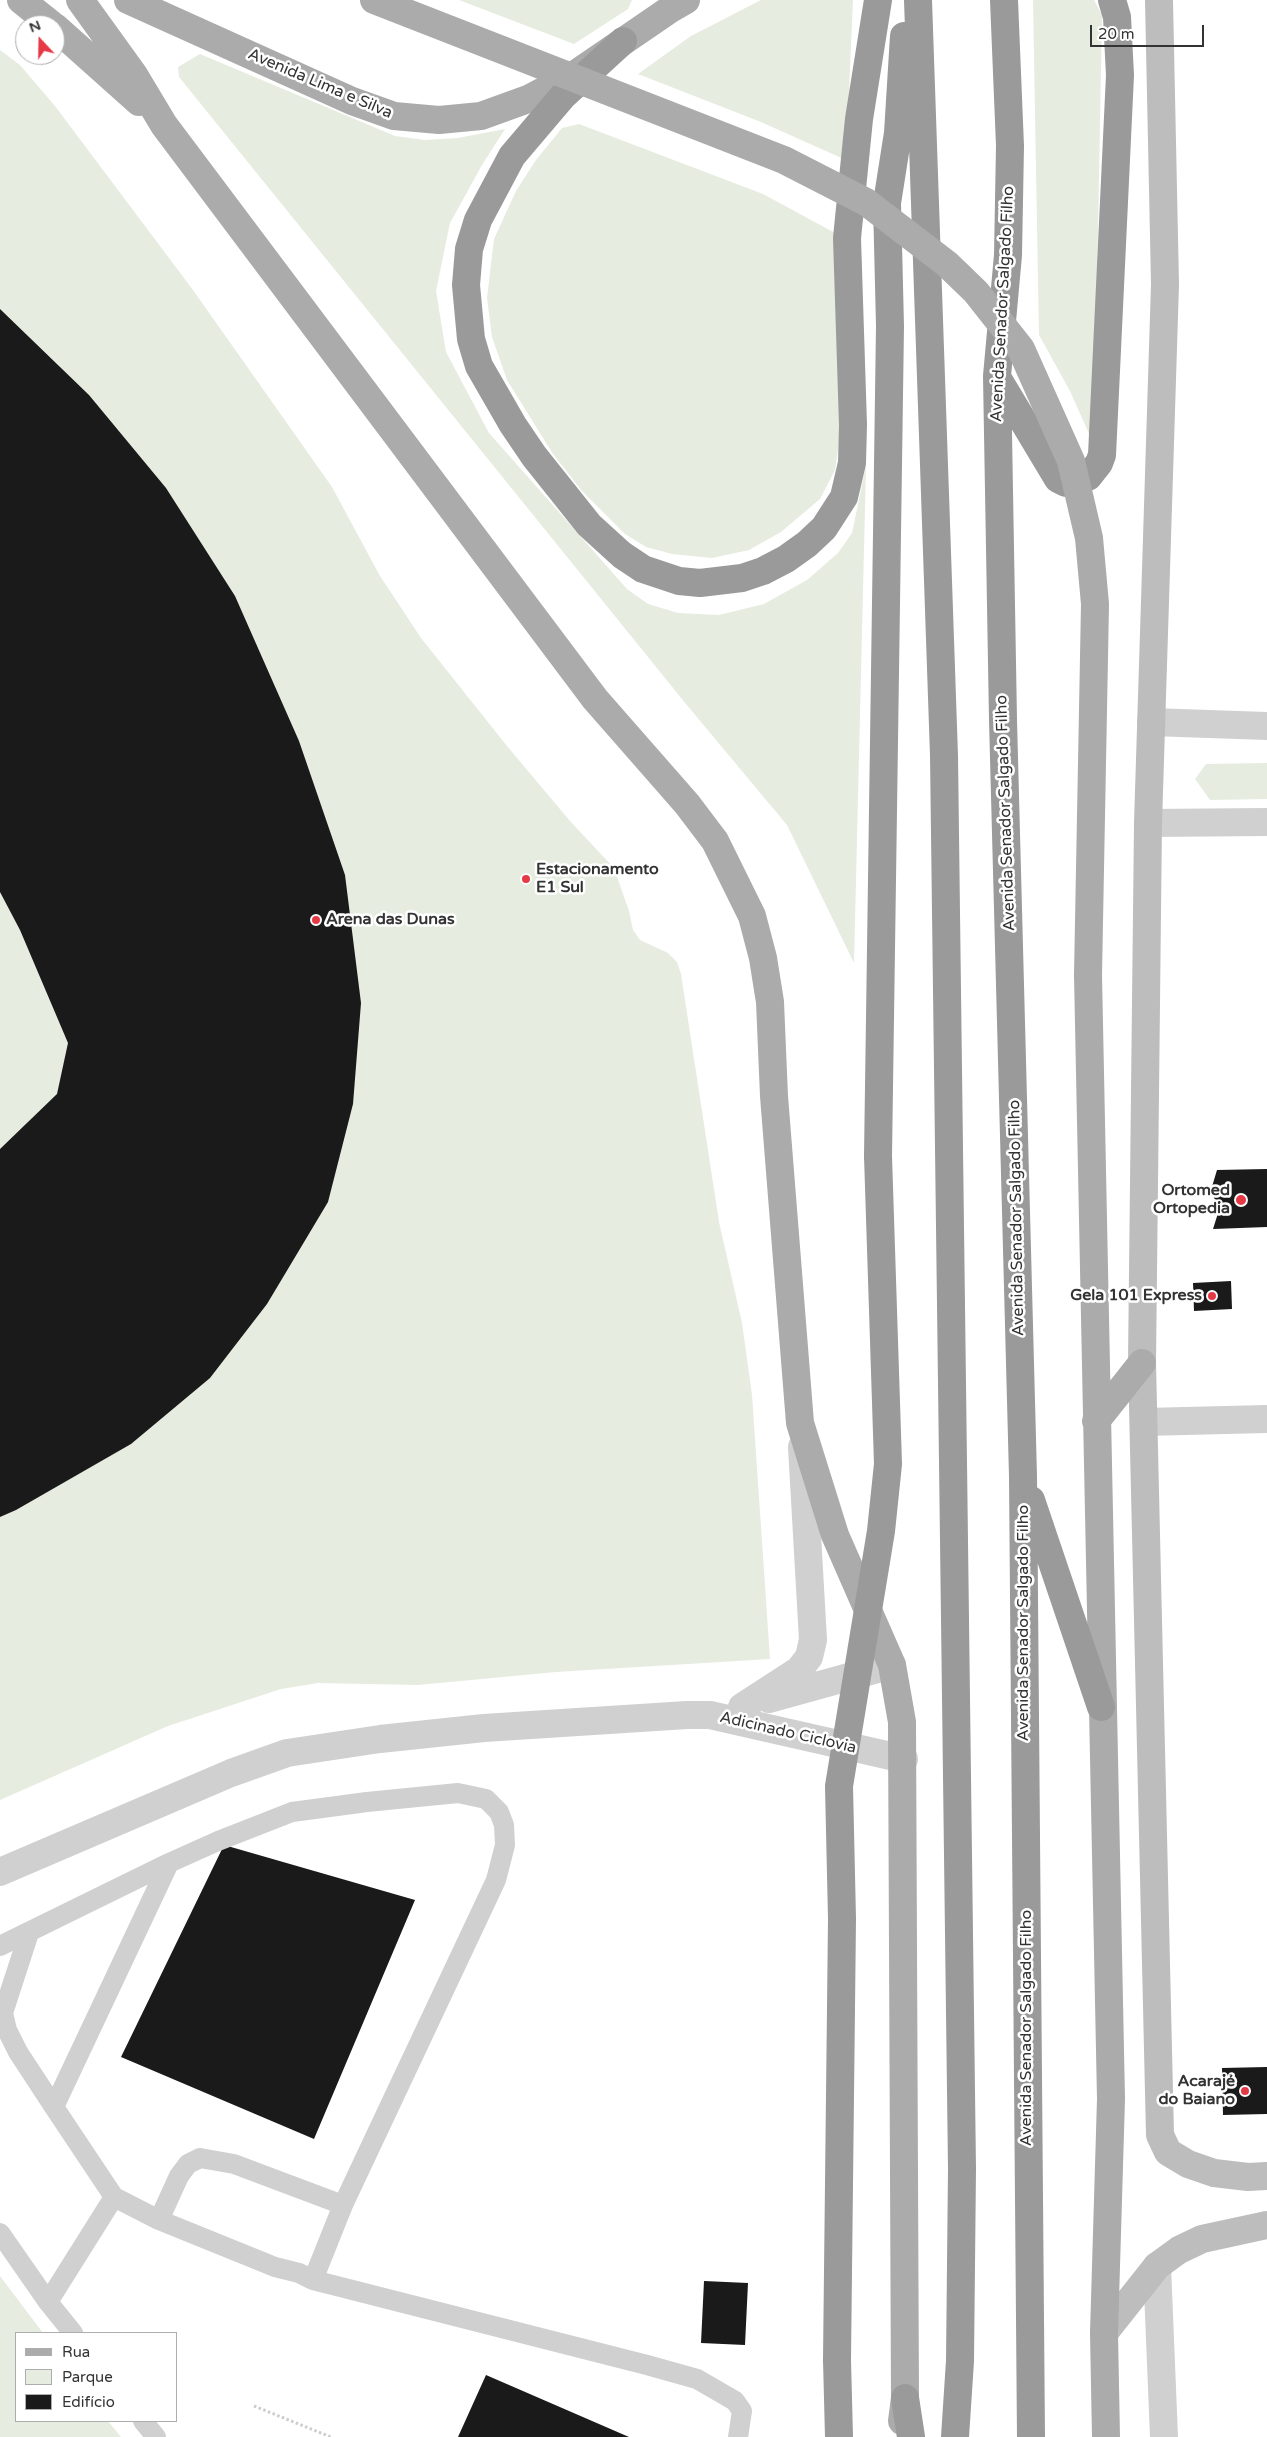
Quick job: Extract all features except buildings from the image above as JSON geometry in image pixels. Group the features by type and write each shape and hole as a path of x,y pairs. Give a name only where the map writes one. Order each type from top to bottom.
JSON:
{"highway":[{"path":"623,41 563,96 512,156 478,220 469,249 466,284 471,339 479,366 513,425 534,456 589,525 622,555 643,569 679,581 700,583 742,578 763,571 786,559 807,544 824,528 844,497 852,463 853,425 847,238 859,119 878,0"},
{"path":"839,2437 837,2360 842,1919 839,1786 881,1531 888,1464 878,1156 890,326 887,203 898,134 906,0"},
{"path":"918,0 944,784 962,2168 960,2361 955,2437"},
{"name":"Avenida Senador Salgado Filho","path":"1004,0 1010,146 1008,255 997,376 1003,720 1023,1476 1030,2437"},
{"path":"997,376 1058,478 1066,483 1072,483 1088,477 1099,464 1102,455 1120,74 1117,17 1112,0"},
{"path":"1023,1476 1101,1707"},
{"path":"906,2398 911,2437"}],"main road":[{"path":"21,0 40,15"},
{"path":"80,0 134,75 164,125 595,700 687,804 714,841 734,876 752,916 763,958 770,1002 774,1096 800,1423 835,1535 892,1664 902,1722 904,1759 906,2398 900,2437"},
{"name":"Avenida Lima e Silva","path":"128,0 352,101 394,116 439,120 481,116 528,99 577,73 686,0"},
{"path":"374,0 784,160 866,202 947,264 976,292 1021,348 1071,461 1089,538 1095,604 1088,975 1101,1707 1111,2099 1104,2333 1106,2437"},
{"path":"623,41 647,0"},
{"path":"1163,6 1165,284 1148,823 1142,1363 1160,2135 1168,2152 1188,2164 1214,2173 1248,2177 1267,2176"},
{"path":"65,35 164,125"},
{"path":"1096,1422 1142,1363"},
{"path":"1104,2333 1157,2266 1180,2250 1202,2239 1267,2225"}],"street":[{"path":"1151,722 1267,726"},
{"path":"1148,823 1267,822"},
{"path":"1144,1422 1267,1419"},
{"path":"742,1706 799,1670 810,1657 813,1640 800,1423"},
{"name":"Adicinado Ciclovia","path":"710,1715 892,1664"},
{"path":"0,1872 231,1773 288,1753 380,1738 484,1728 710,1715"},
{"name":"Adicinado Ciclovia","path":"710,1715 904,1759"},
{"path":"1157,2266 1164,2437"}],"lane":[{"path":"0,1946 170,1862 218,1840 292,1812 458,1793 486,1799 499,1812 504,1825 505,1845 496,1880 343,2205 314,2280"},
{"path":"54,2107 170,1862"},
{"path":"29,1933 3,2013 7,2030 18,2052 114,2197 159,2220 275,2267 299,2273 314,2280 697,2379 735,2401 742,2411 738,2437"},
{"path":"159,2220 179,2176 188,2164 200,2158 234,2164 343,2205"},
{"path":"48,2302 114,2197"},
{"path":"0,2233 48,2302 72,2332"},
{"path":"144,2422 156,2437"}],"path":[{"path":"254,2406 331,2437"}],"green space":[{"path":"459,0 632,0 628,9 574,44"},
{"path":"761,0 853,0 846,160 761,122 638,74 691,36"},
{"path":"1033,0 1094,0 1102,15 1094,445 1070,391 1039,335"},
{"name":"Arena das Dunas","path":"0,50 15,61 15,65 20,65 55,106 193,290 332,487 380,576 421,638 507,746 570,821 614,868 629,911 633,930 640,940 668,953 677,962 681,974 719,1222 742,1323 752,1395 770,1659 556,1672 418,1685 318,1683 281,1689 168,1726 0,1800"},
{"path":"200,54 395,136 425,140 458,138 505,129 482,165 450,223 436,291 446,352 489,433 627,589 648,604 678,613 719,615 764,604 807,580 838,553 852,533 866,466 854,963 787,825 686,704 179,77 178,67"},
{"path":"579,124 763,194 835,233 843,416 835,470 820,499 781,532 749,550 712,558 672,554 646,547 625,534 582,491 553,454 507,380 492,337 487,298 494,239 516,191 536,160 562,128"},
{"path":"1267,763 1267,799 1210,800 1195,779 1206,764"},
{"path":"0,2276 42,2332 15,2332 15,2422 109,2422 121,2437 0,2437"}],"place":[{"name":"Estacionamento E1 Sul","path":"526,879"},
{"name":"Arena das Dunas","path":"316,920"},
{"name":"Ortomed Ortopedia","path":"1241,1200"},
{"name":"Gela 101 Express","path":"1212,1296"},
{"name":"Acarajé do Baiano","path":"1245,2091"}]}
